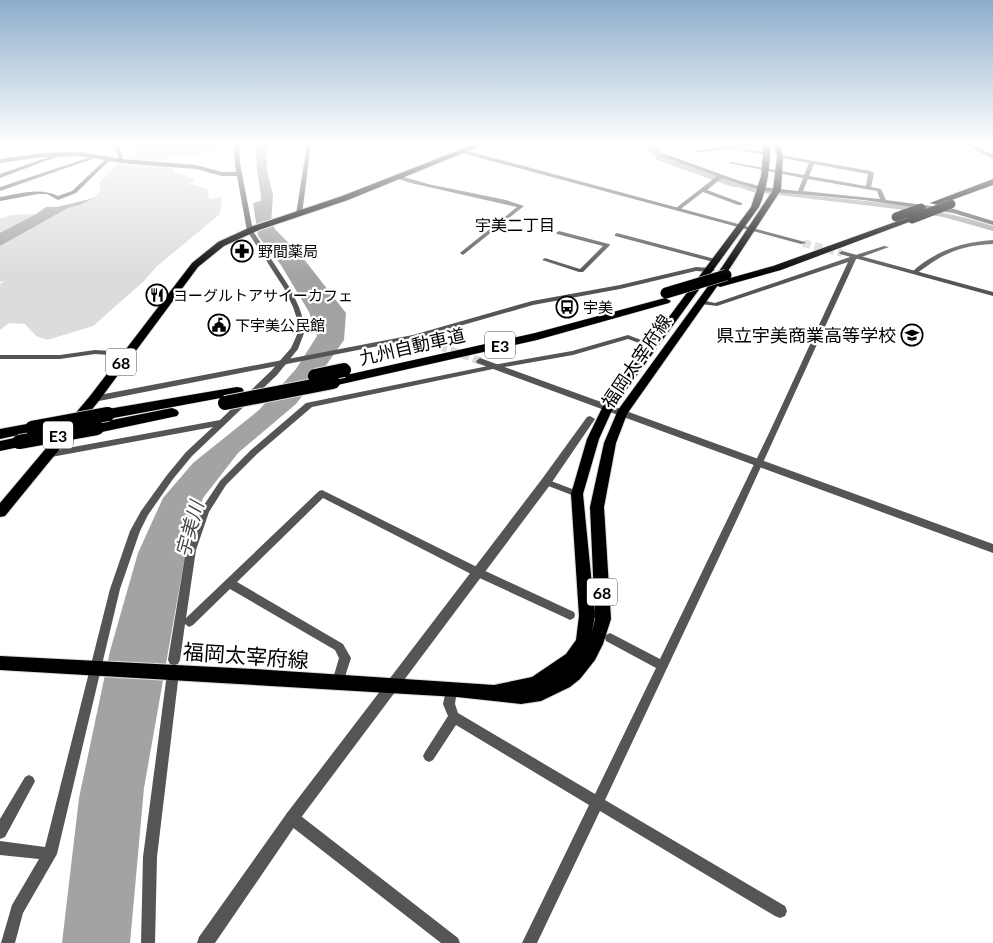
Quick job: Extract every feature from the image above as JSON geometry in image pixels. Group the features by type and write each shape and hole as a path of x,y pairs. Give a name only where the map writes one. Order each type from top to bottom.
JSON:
{"highway":[{"name":"九州自動車道","path":"723,280 976,188"},
{"name":"九州自動車道","path":"0,446 333,382 537,336 723,280 784,265 993,189"},
{"name":"九州自動車道","path":"0,434 344,370 666,297"}],"main road":[{"name":"68","path":"0,512 94,399 126,354 195,265 221,244 253,230 368,188"},
{"name":"福岡太宰府線","path":"489,692 535,684 572,659 583,642 587,616 577,494 593,439 608,408 711,270 740,225 755,207 763,189"},
{"name":"福岡太宰府線","path":"0,663 173,671 452,689 489,692 514,697 539,693 561,684 580,669 595,649 604,619 597,507 610,443 622,413 701,302 777,190"}],"street":[{"path":"0,199 38,192 48,193 58,198 68,195 76,188"},
{"path":"8,943 17,910 50,854 115,589 135,532 144,513 189,454 283,364 294,349 303,328 296,307 253,230 243,188"},
{"path":"299,214 303,188"},
{"path":"432,188 482,196 521,206 463,253"},
{"path":"599,188 803,243"},
{"path":"678,209 705,188"},
{"path":"759,188 884,201 954,211 993,223"},
{"path":"800,193 802,188"},
{"path":"868,188 879,190 884,201"},
{"path":"702,190 740,204"},
{"path":"545,260 581,271 607,245 559,233"},
{"path":"617,235 717,261"},
{"path":"914,273 952,247 970,243 993,242"},
{"path":"701,302 715,305 787,282 854,256 886,246"},
{"path":"842,253 993,294"},
{"path":"529,943 662,666 716,559 854,256"},
{"path":"94,399 343,352 414,337 532,303 620,287 696,269 711,270"},
{"path":"414,337 428,342"},
{"path":"148,943 150,857 173,671 191,550 205,511 223,483 254,452 309,405 493,367 574,353 628,337 653,346"},
{"path":"0,357 60,357 95,352 126,354"},
{"path":"480,361 993,549"},
{"path":"205,943 292,818 546,482 590,419"},
{"path":"46,455 223,422"},
{"path":"546,482 577,494"},
{"path":"189,622 322,493 477,572 570,615"},
{"path":"229,583 339,647 346,658 338,682"},
{"path":"610,638 662,666"},
{"path":"452,689 449,704 454,717 780,911"},
{"path":"429,756 454,717"},
{"path":"0,832 29,781"},
{"path":"292,818 453,943"},
{"path":"0,848 50,854"}],"shaded area":[{"path":"100,188 203,188 207,189 209,199 222,197 220,214 156,267 143,282 93,326 47,340 36,336 25,324 9,323 0,330 0,284 5,281 0,282 0,246 68,208 90,200 101,191"},
{"path":"36,214 0,233 0,219 11,215"}],"water":[{"path":"741,188 762,188 926,209 993,226 993,231 943,217 897,209 753,192"},
{"path":"94,198 80,205 68,208 0,246 0,233 46,207 57,207"},
{"path":"271,198 270,218 275,229 303,258 346,313 344,340 296,404 238,453 203,498 184,562 144,788 130,943 62,943 79,798 110,651 138,553 163,498 193,463 259,410 296,369 317,336 309,312 281,265 258,236 253,203"}],"waterway":[{"name":"宇美川","path":"265,224 267,195 266,188"}],"tunnel":[{"path":"803,243 842,253"},
{"path":"428,342 480,361"}],"place":[{"name":"野間薬局","path":"242,251"},
{"name":"ヨーグルトアサイーカフェ","path":"157,295"},
{"name":"宇美","path":"567,307"},
{"name":"下宇美公民館","path":"219,325"},
{"name":"県立宇美商業高等学校","path":"912,335"}],"district":[{"name":"宇美二丁目","path":"515,224"}]}
